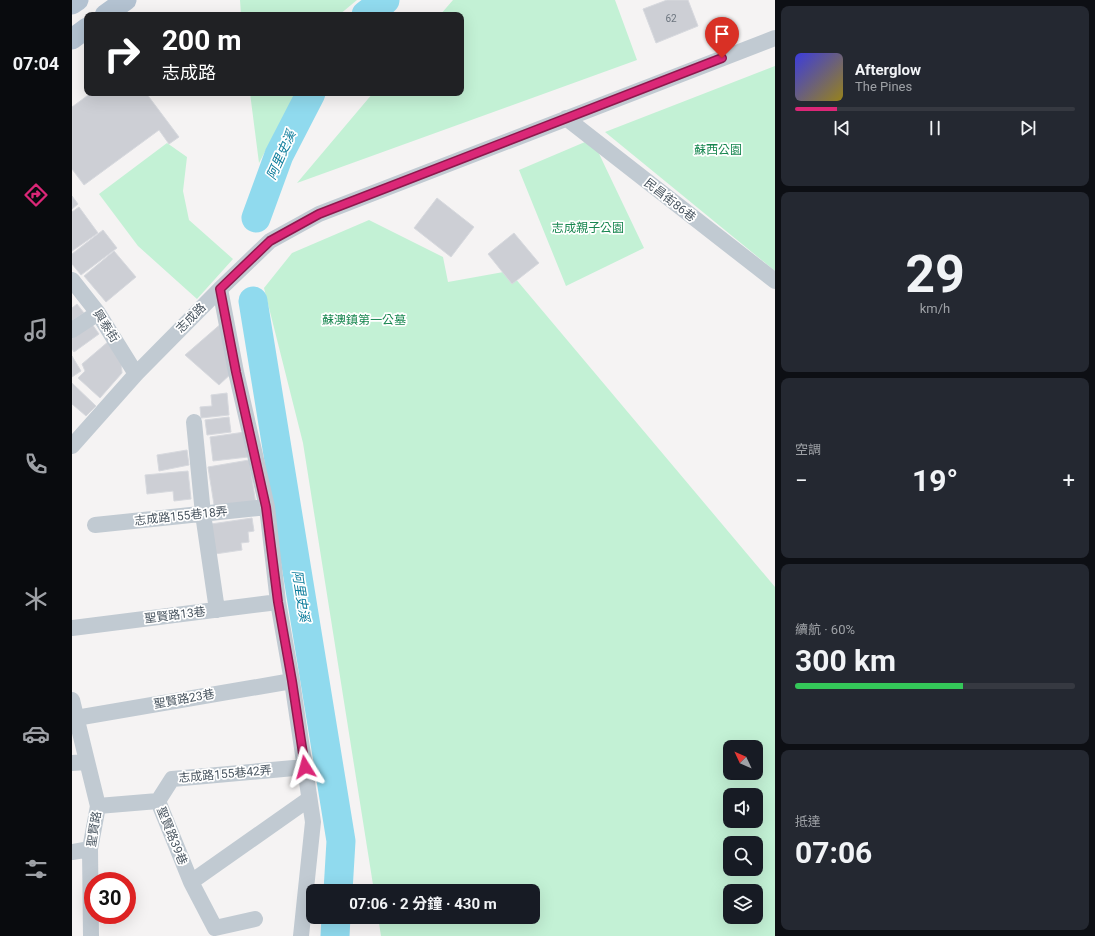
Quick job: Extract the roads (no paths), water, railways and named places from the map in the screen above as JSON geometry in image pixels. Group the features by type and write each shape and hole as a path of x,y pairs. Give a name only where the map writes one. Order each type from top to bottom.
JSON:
{"main road":[{"path":"72,4 78,0"},
{"path":"109,12 126,0"},
{"path":"72,39 84,30"}],"street":[{"name":"志成路","path":"72,446 136,374 270,241 319,214 775,38"},
{"name":"民昌街86巷","path":"566,118 775,281"},
{"name":"興泰街","path":"72,280 98,313 136,374"},
{"path":"220,289 236,372 266,507 278,602 292,681 313,822 301,936"},
{"path":"72,330 98,313"},
{"path":"194,422 203,514 217,610"},
{"name":"志成路155巷18弄","path":"95,525 266,507"},
{"name":"聖賢路13巷","path":"72,628 278,602"},
{"name":"聖賢路23巷","path":"76,718 292,681"},
{"name":"聖賢路","path":"72,700 76,718 80,763 98,806 90,849 91,936"},
{"name":"志成路155巷42弄","path":"158,801 172,779 305,767"},
{"name":"聖賢路39巷","path":"191,882 309,799"},
{"name":"聖賢路39巷","path":"98,806 158,801 191,882 215,928 255,919"},
{"path":"72,852 90,849"}],"waterway":[{"name":"阿里史溪","path":"370,12 385,0"},
{"name":"阿里史溪","path":"256,218 279,155 309,96"},
{"name":"阿里史溪","path":"253,301 341,841 338,884"},
{"name":"阿里史溪","path":"335,936 336,924"}],"park label":[{"name":"蘇西公園","path":"718,150"},
{"name":"志成親子公園","path":"588,228"},
{"name":"蘇澳鎮第一公墓","path":"364,320"}]}
